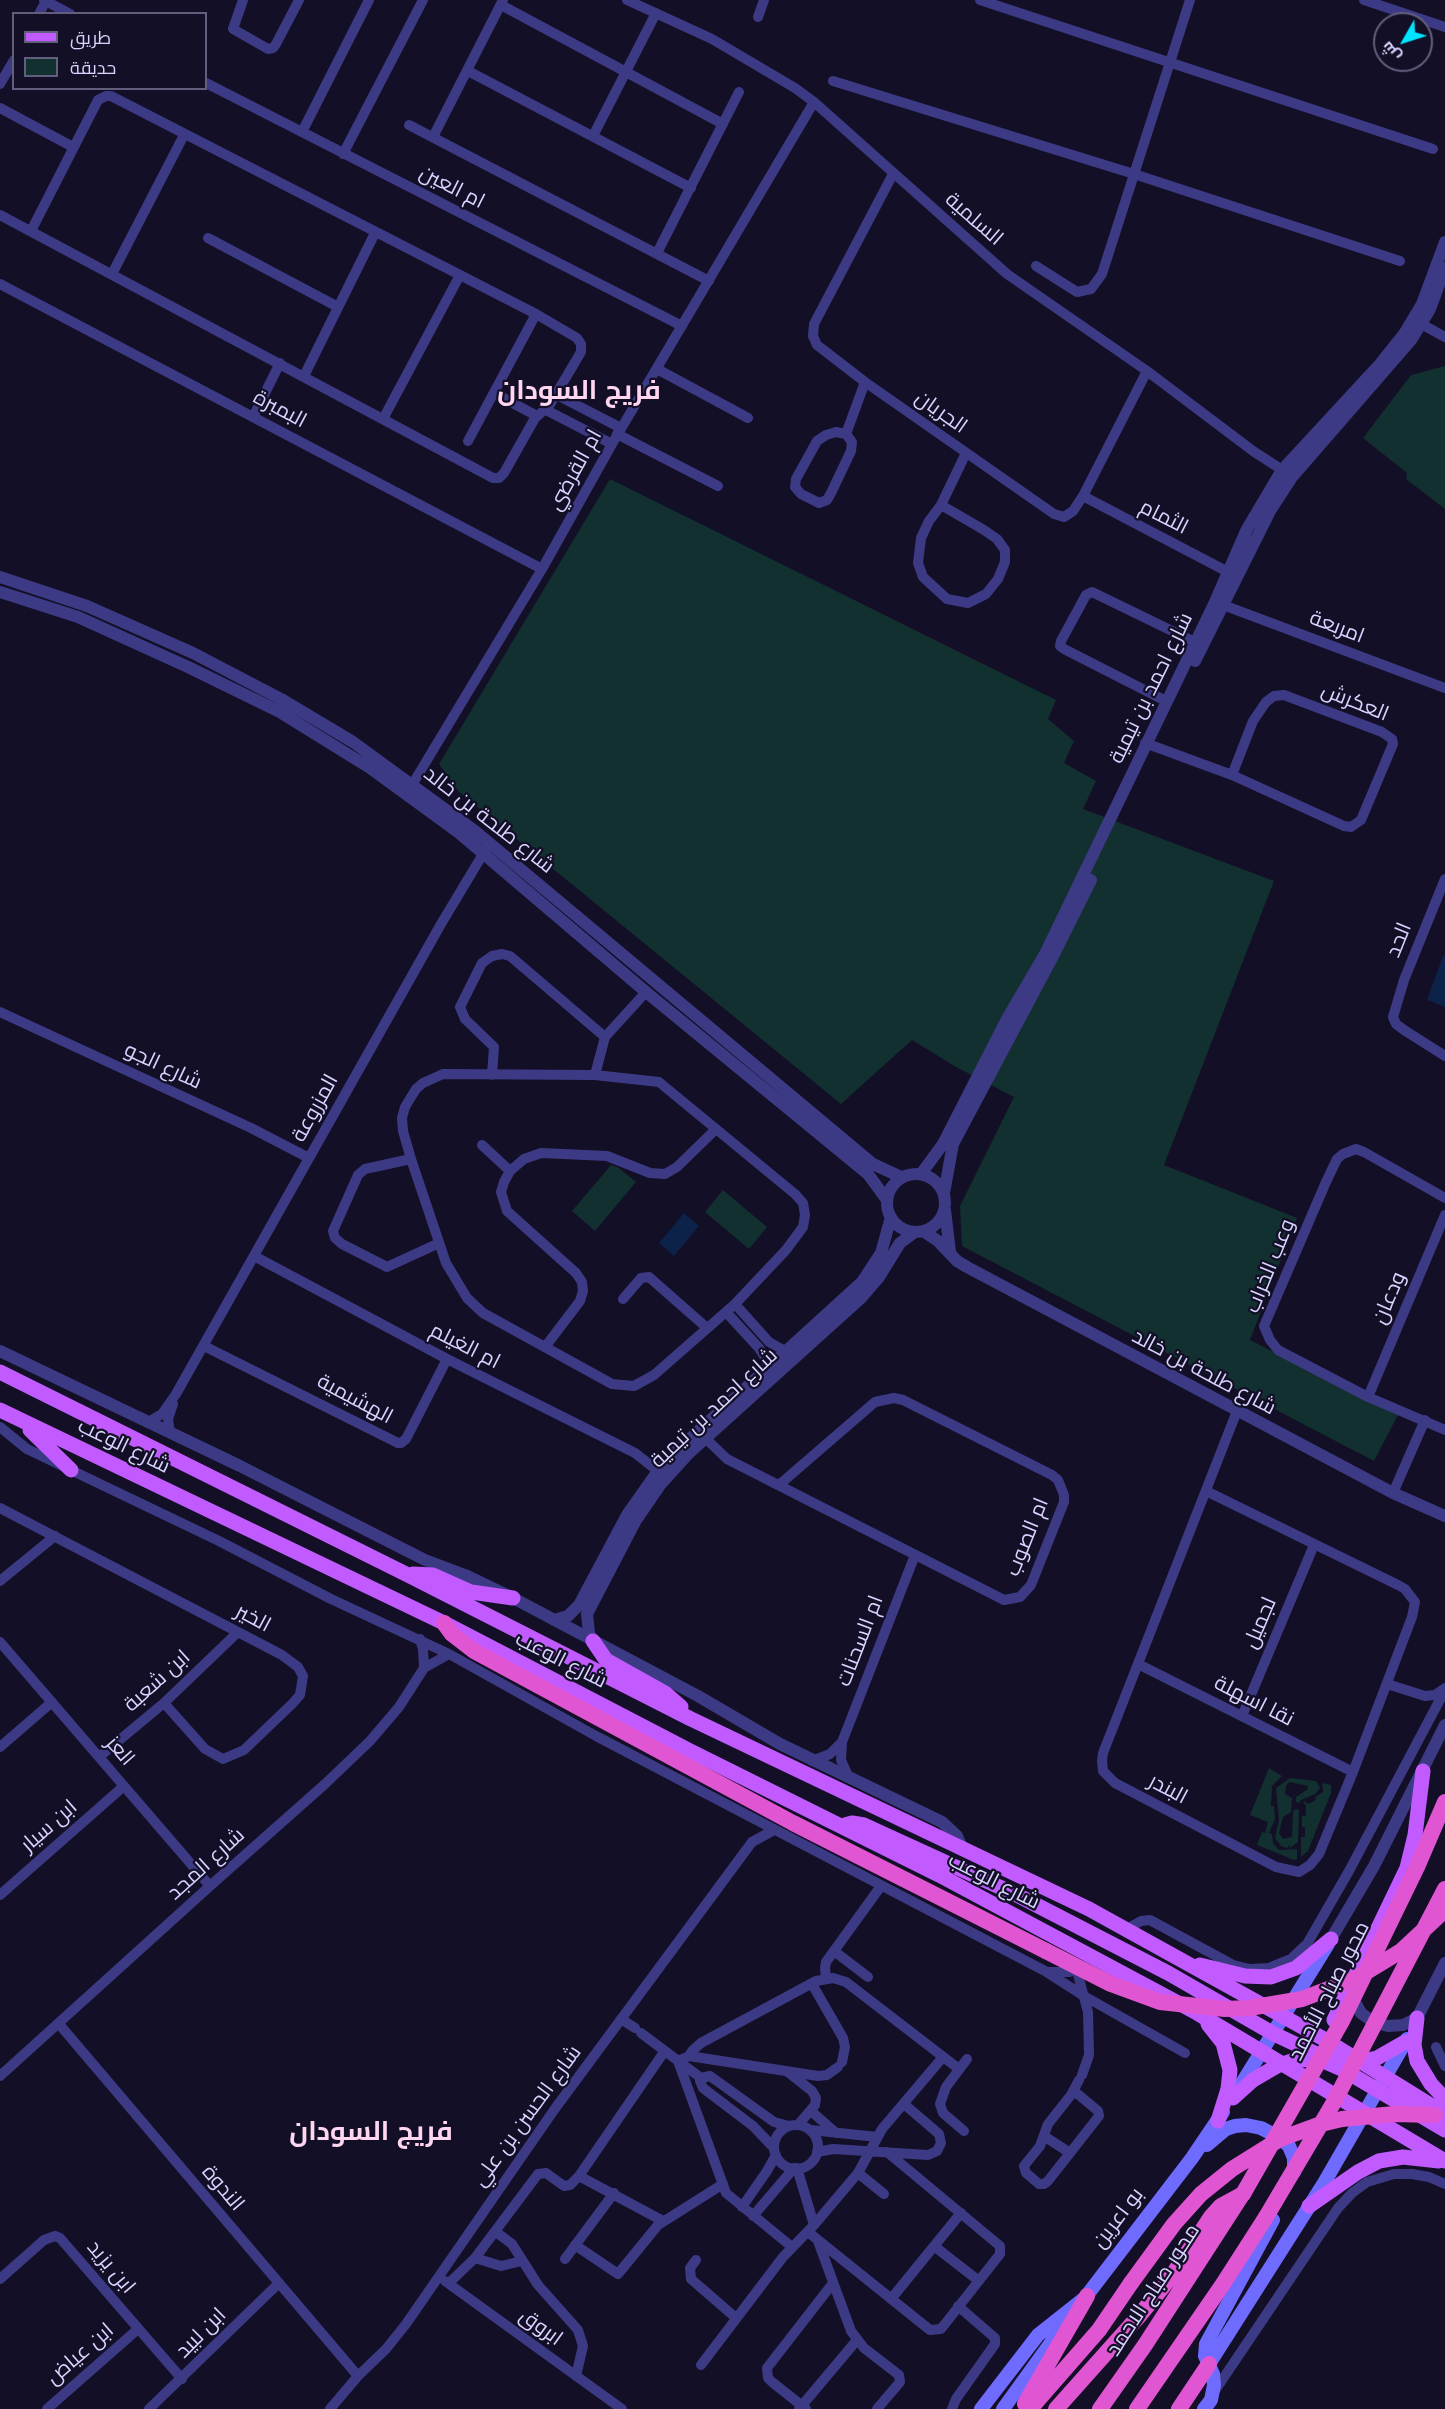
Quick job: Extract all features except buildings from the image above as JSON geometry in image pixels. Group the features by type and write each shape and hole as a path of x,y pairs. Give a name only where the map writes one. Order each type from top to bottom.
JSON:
{"highway":[{"path":"444,1623 452,1634 474,1651 744,1797 1111,1984 1160,2002 1225,2009 1249,2008 1302,1999 1355,1979 1401,1951 1445,1910"},
{"name":"محور صباح الأحمد","path":"1242,2194 1342,2021 1417,1867 1445,1802"},
{"path":"1137,2409 1266,2217 1334,2102 1445,1889"},
{"path":"1030,2409 1092,2337 1174,2224 1201,2194 1245,2160 1289,2135 1342,2119 1394,2114 1445,2115"},
{"path":"1056,2409 1174,2273 1216,2212 1230,2199 1242,2194"},
{"name":"محور صباح الاحمد","path":"1100,2409 1145,2345 1242,2194"},
{"path":"1023,2409 1087,2296"},
{"path":"1050,2409 1092,2337"},
{"path":"1179,2409 1209,2364"}],"main road":[{"name":"شارع الوعب","path":"0,1372 691,1719 1050,1890 1324,2039 1360,2061 1383,2083 1445,2115"},
{"name":"شارع الوعب","path":"6,1412 444,1623 1098,1958 1383,2122 1445,2162"},
{"path":"6,1412 47,1445 71,1470"},
{"path":"408,1575 433,1575 471,1592 513,1598"},
{"path":"593,1641 606,1660 665,1693 691,1719"},
{"path":"1204,2409 1214,2392 1213,2374 1204,2351 1206,2344 1338,2096 1338,2082 1326,2059 1324,2039 1407,1868 1415,1835 1423,1771"},
{"path":"842,1826 852,1823 864,1825 1017,1895 1168,1973 1274,2034 1383,2083 1395,2099 1445,2130"},
{"path":"1176,1959 1245,1976 1271,1977 1296,1968 1331,1939"},
{"name":"محور صباح الأحمد","path":"1263,2052 1331,1939"},
{"path":"1256,2024 1264,2023 1268,2016 1259,2003"},
{"path":"1197,2013 1219,2037 1230,2063 1229,2083 1218,2121"},
{"path":"1285,2017 1326,2059 1366,2113"},
{"path":"1209,2364 1366,2113 1417,2018"},
{"path":"1417,2018 1414,2045 1417,2061 1431,2084 1445,2099"},
{"path":"1233,2098 1262,2073 1282,2064 1305,2059 1360,2061 1377,2058 1405,2042"},
{"name":"بو اعرين","path":"1004,2409 1041,2354 1192,2158 1263,2052"},
{"path":"1383,2122 1377,2113 1379,2106 1386,2100 1395,2099"},
{"path":"1192,2158 1226,2130 1240,2125 1254,2126 1274,2133 1289,2146 1295,2163 1293,2182"},
{"path":"1309,2206 1358,2172 1379,2161 1403,2157 1445,2162"},
{"path":"981,2409 1038,2335 1087,2296"}],"street":[{"path":"243,0 233,28 268,49 273,48 276,44 299,0"},
{"path":"302,132 369,0"},
{"path":"343,154 423,0"},
{"name":"السلمية","path":"627,0 641,3 656,13 712,39 795,88 814,102 1007,274 1147,371 1253,451 1287,473"},
{"path":"758,17 764,0"},
{"path":"980,0 1433,149"},
{"path":"1036,266 1077,292 1091,289 1102,274 1190,0"},
{"path":"1364,0 1445,27"},
{"path":"45,1 66,12"},
{"path":"433,137 502,2 723,124"},
{"path":"593,136 656,13"},
{"path":"0,84 12,63"},
{"path":"468,70 691,188"},
{"path":"832,81 1134,174 1400,261"},
{"name":"ام العين","path":"207,84 682,326"},
{"path":"657,253 740,92"},
{"path":"0,214 31,231 280,363 383,419 496,478 504,473 541,413 557,395 581,352 581,344 575,336 536,314 111,96 98,100 31,231"},
{"name":"ام القرضي","path":"410,789 542,569 617,436 814,102"},
{"path":"0,108 73,147"},
{"path":"409,125 709,281"},
{"path":"112,274 184,135"},
{"name":"الجريان","path":"893,174 814,324 813,336 817,345 966,453 1054,514 1064,517 1073,511 1083,496 1147,371"},
{"path":"304,376 375,233"},
{"path":"208,238 338,307"},
{"name":"شارع احمد بن تيمية","path":"1417,323 1445,242"},
{"name":"شارع احمد بن تيمية","path":"1219,604 1228,572 1247,529 1287,473 1387,371 1417,323 1445,268"},
{"path":"383,419 460,275"},
{"name":"البمبرة","path":"0,284 542,569"},
{"path":"468,441 536,314"},
{"path":"1417,323 1445,337"},
{"path":"254,417 280,363"},
{"path":"657,369 748,418"},
{"path":"846,434 865,382"},
{"path":"494,393 541,413 617,436"},
{"path":"557,395 617,436 718,486"},
{"path":"836,432 846,434 852,442 851,451 827,500 819,503 801,494 795,487 796,479 817,441 836,432"},
{"path":"941,505 997,539 1005,550 1005,562 998,579 986,594 968,603 947,599 923,577 918,563 921,538 929,521 941,505 966,453"},
{"name":"شارع احمد بن تيمية","path":"921,1174 943,1144 1007,1019 1045,954 1219,604 1253,543 1287,473"},
{"name":"الثمام","path":"1083,496 1228,572"},
{"name":"شارع طلحة بن خالد","path":"0,577 87,606 239,677 352,742 410,789 482,854 645,992 868,1174 887,1200"},
{"name":"شارع طلحة بن خالد","path":"0,592 78,617 234,689 324,738 410,789 490,843 873,1164 883,1171 901,1177"},
{"path":"1166,701 1060,646 1086,595 1092,592 1199,644"},
{"name":"امربعة","path":"1219,604 1445,688"},
{"name":"شارع احمد بن تيمية","path":"944,1199 954,1144 1052,958 1149,744 1166,701 1199,644"},
{"name":"العكرش","path":"1149,744 1232,775 1344,826 1351,827 1361,820 1393,744 1392,739 1382,732 1284,696 1274,696 1266,702 1253,721 1232,775"},
{"name":"المزروعة","path":"148,1422 162,1414 176,1394 490,843"},
{"name":"الحد","path":"1445,879 1404,980 1393,1017 1396,1024 1445,1056"},
{"path":"492,1075 494,1047 465,1019 460,1007 482,963 492,956 501,954 510,956 605,1037"},
{"path":"595,1075 605,1037 645,992"},
{"name":"شارع الجو","path":"0,1012 251,1128 309,1158"},
{"path":"443,1074 492,1075 595,1075 659,1082 795,1194 803,1203 805,1215 803,1227 786,1250 731,1308 654,1375 634,1386 612,1384 483,1313 467,1298 446,1263 438,1244 403,1131 402,1118 405,1107 416,1089 423,1083 443,1074"},
{"path":"544,1347 580,1300 583,1291 582,1282 576,1273 507,1211 502,1202 501,1192 510,1171 524,1159 541,1153 607,1156 650,1173 665,1174 677,1167 716,1129"},
{"path":"482,1145 510,1171"},
{"name":"وعب الخراب","path":"1445,1198 1364,1152 1356,1149 1343,1154 1337,1159 1326,1182 1264,1326 1270,1340 1278,1350 1368,1396 1445,1430"},
{"path":"411,1160 365,1169 358,1176 333,1231 335,1238 342,1244 387,1267 438,1244"},
{"path":"944,1199 940,1219 930,1228 919,1232 901,1228 891,1217 887,1200 889,1191 901,1177 921,1174 935,1180 944,1199 950,1253"},
{"name":"ودعان","path":"1368,1396 1445,1215"},
{"name":"شارع احمد بن تيمية","path":"554,1620 568,1616 579,1605 627,1515 662,1474 862,1282 881,1253 891,1217"},
{"name":"شارع احمد بن تيمية","path":"702,1435 861,1298 879,1277 900,1243 919,1232"},
{"name":"شارع طلحة بن خالد","path":"919,1232 950,1253 962,1265 1237,1412 1393,1493 1445,1516"},
{"name":"ام الغيلم","path":"254,1256 447,1359 626,1449 662,1474"},
{"path":"623,1299 641,1278 649,1277 707,1328"},
{"path":"731,1308 757,1337 771,1367"},
{"path":"757,1337 788,1352"},
{"name":"الهشيمية","path":"204,1346 398,1443 406,1438 447,1359"},
{"name":"شارع الوعب","path":"0,1351 425,1560 465,1575 513,1598 698,1696 812,1761 942,1822 957,1836 962,1848"},
{"name":"المزروعة","path":"170,1433 169,1416 176,1394"},
{"name":"ام الصوب","path":"702,1435 727,1459 1004,1600 1020,1597 1031,1585 1064,1502 1062,1488 1052,1475 903,1400 894,1398 875,1402 779,1485"},
{"name":"البندر","path":"1206,1491 1398,1585 1405,1589 1415,1602 1412,1617 1353,1772 1315,1860 1299,1872 1276,1868 1108,1778 1103,1771 1103,1753 1237,1412"},
{"path":"1393,1493 1425,1420"},
{"name":"شارع الوعب","path":"0,1427 27,1449 219,1541 331,1599 449,1654 591,1733 1044,1971 1185,2053"},
{"name":"شارع احمد بن تيمية","path":"593,1641 589,1633 587,1614 662,1474"},
{"name":"الخير","path":"0,1508 282,1655 298,1667 303,1676 300,1695 284,1712 244,1750 223,1759 205,1749 164,1703"},
{"path":"0,1581 55,1536"},
{"name":"لجميل","path":"1242,1716 1314,1545"},
{"name":"ام السحنات","path":"849,1778 841,1760 842,1742 915,1555"},
{"name":"ابن شعبة","path":"99,1757 164,1703 238,1632"},
{"path":"420,1639 424,1668"},
{"name":"العز","path":"0,1642 210,1886"},
{"name":"شارع المجد","path":"0,2076 325,1784 370,1741 399,1707 424,1668 449,1654"},
{"name":"نقا اسهلة","path":"1138,1664 1353,1772"},
{"path":"1387,1684 1425,1696 1434,1695 1445,1689"},
{"path":"1125,1930 1141,1921 1150,1920 1226,1962 1250,1969 1276,1966 1291,1959 1306,1944 1344,1881 1445,1689"},
{"path":"0,1747 52,1702"},
{"name":"محور صباح الأحمد","path":"1331,1939 1374,1866 1445,1725"},
{"path":"812,1761 830,1754 842,1742"},
{"name":"ابن سيار","path":"0,1895 124,1786"},
{"path":"749,1817 752,1825 752,1842"},
{"name":"شارع الحسن بن علي","path":"330,2409 393,2340 554,2110 752,1842 774,1830"},
{"path":"826,1978 825,1965 881,1886"},
{"path":"834,1951 868,1977"},
{"path":"1074,2091 1098,2111 1099,2116 1048,2181 1039,2184 1023,2168 1040,2146 1048,2124 1074,2091 1089,2055 1088,2012 1077,1971 1098,1958"},
{"path":"1350,1985 1356,2007 1373,2022 1396,2026 1417,2018 1445,1963"},
{"name":"شارع الوعب","path":"1044,1971 1061,1973 1077,1971"},
{"path":"684,2059 701,2043 826,1978 846,1982 959,2069"},
{"path":"621,2019 664,2052 684,2059 818,2076 827,2075 840,2065 845,2047 843,2038 812,1984"},
{"name":"الندوة","path":"59,2024 358,2376"},
{"path":"1436,2048 1445,2066"},
{"path":"449,2283 475,2258 538,2174 546,2173 564,2187 570,2185 579,2176 664,2052"},
{"path":"701,2365 792,2247 858,2173 877,2137 943,2057"},
{"path":"684,2059 701,2078 703,2088 753,2126 775,2151 780,2162 796,2168"},
{"path":"684,2059 723,2184 730,2198 792,2247"},
{"path":"964,2131 940,2109 940,2099 967,2059"},
{"path":"742,2207 767,2171 775,2151 778,2134 811,2111 816,2102 814,2094 787,2071"},
{"path":"701,2078 710,2076 774,2122 811,2130 877,2137"},
{"path":"817,2152 833,2149 933,2154 941,2143 939,2134 904,2104"},
{"path":"811,2111 836,2133"},
{"path":"934,2130 947,2116"},
{"path":"753,2216 796,2168 810,2164 817,2152 815,2136 811,2130"},
{"path":"1044,2136 1070,2153"},
{"path":"818,2240 933,2331 941,2329 979,2281 1000,2253 1000,2246 887,2152"},
{"path":"796,2168 811,2228 818,2240 847,2323 857,2340 899,2375 900,2382 877,2409"},
{"path":"858,2173 884,2194"},
{"path":"1214,2392 1338,2208 1352,2193 1380,2177 1412,2174 1429,2177 1445,2184"},
{"path":"579,2176 663,2221"},
{"path":"575,2245 618,2274 663,2221 723,2184"},
{"path":"565,2259 614,2193"},
{"path":"891,2299 961,2212"},
{"path":"496,2232 512,2244 538,2285 578,2330 583,2346 576,2376"},
{"name":"ابن يزيد","path":"0,2279 44,2240 55,2236 60,2238 182,2379"},
{"path":"934,2246 979,2281"},
{"path":"475,2258 501,2266 522,2261"},
{"path":"696,2260 690,2268 691,2279 736,2318"},
{"name":"ابروق","path":"438,2276 622,2409"},
{"path":"833,2283 767,2368 768,2378 802,2408 857,2340"},
{"name":"ابن لبيد","path":"149,2409 278,2284"},
{"path":"952,2409 956,2399 995,2344 995,2338 958,2306"},
{"name":"ابن عياض","path":"47,2409 138,2329"}],"green space":[{"path":"1445,366 1445,509 1406,479 1407,473 1363,438 1411,375"},
{"path":"610,479 1056,700 1048,719 1074,741 1064,763 1096,781 1083,809 1274,881 1164,1165 1297,1218 1250,1340 1398,1415 1374,1461 962,1246 960,1206 1014,1097 956,1067 912,1040 841,1104 459,792 439,764"},
{"path":"611,1165 619,1168 636,1182 595,1231 572,1211"},
{"path":"723,1190 767,1227 749,1249 705,1212"},
{"path":"1269,1768 1282,1776 1272,1786 1271,1806 1274,1806 1275,1819 1269,1833 1272,1834 1273,1843 1279,1850 1297,1849 1297,1859 1294,1860 1257,1845 1262,1832 1265,1833 1268,1822 1250,1815"},
{"path":"1290,1778 1316,1781 1320,1788 1315,1794 1299,1803 1296,1802 1296,1797 1308,1789 1308,1786 1290,1782 1286,1785 1285,1794 1292,1798 1291,1812 1283,1817 1279,1833 1283,1839 1292,1837 1293,1811 1299,1810 1298,1842 1287,1848 1281,1846 1275,1838 1279,1820 1276,1788"},
{"path":"1322,1783 1331,1785 1331,1793 1308,1851 1301,1857 1301,1837 1305,1837 1302,1816 1306,1816 1306,1805 1303,1803 1305,1801 1308,1804 1316,1800 1315,1797 1323,1792"}],"water":[{"path":"1443,956 1445,956 1445,1007 1427,1000"},
{"path":"684,1213 699,1226 674,1256 659,1243"}],"district":[{"name":"فريج السودان","path":"579,391"},
{"name":"فريج السودان","path":"371,2132"}]}
